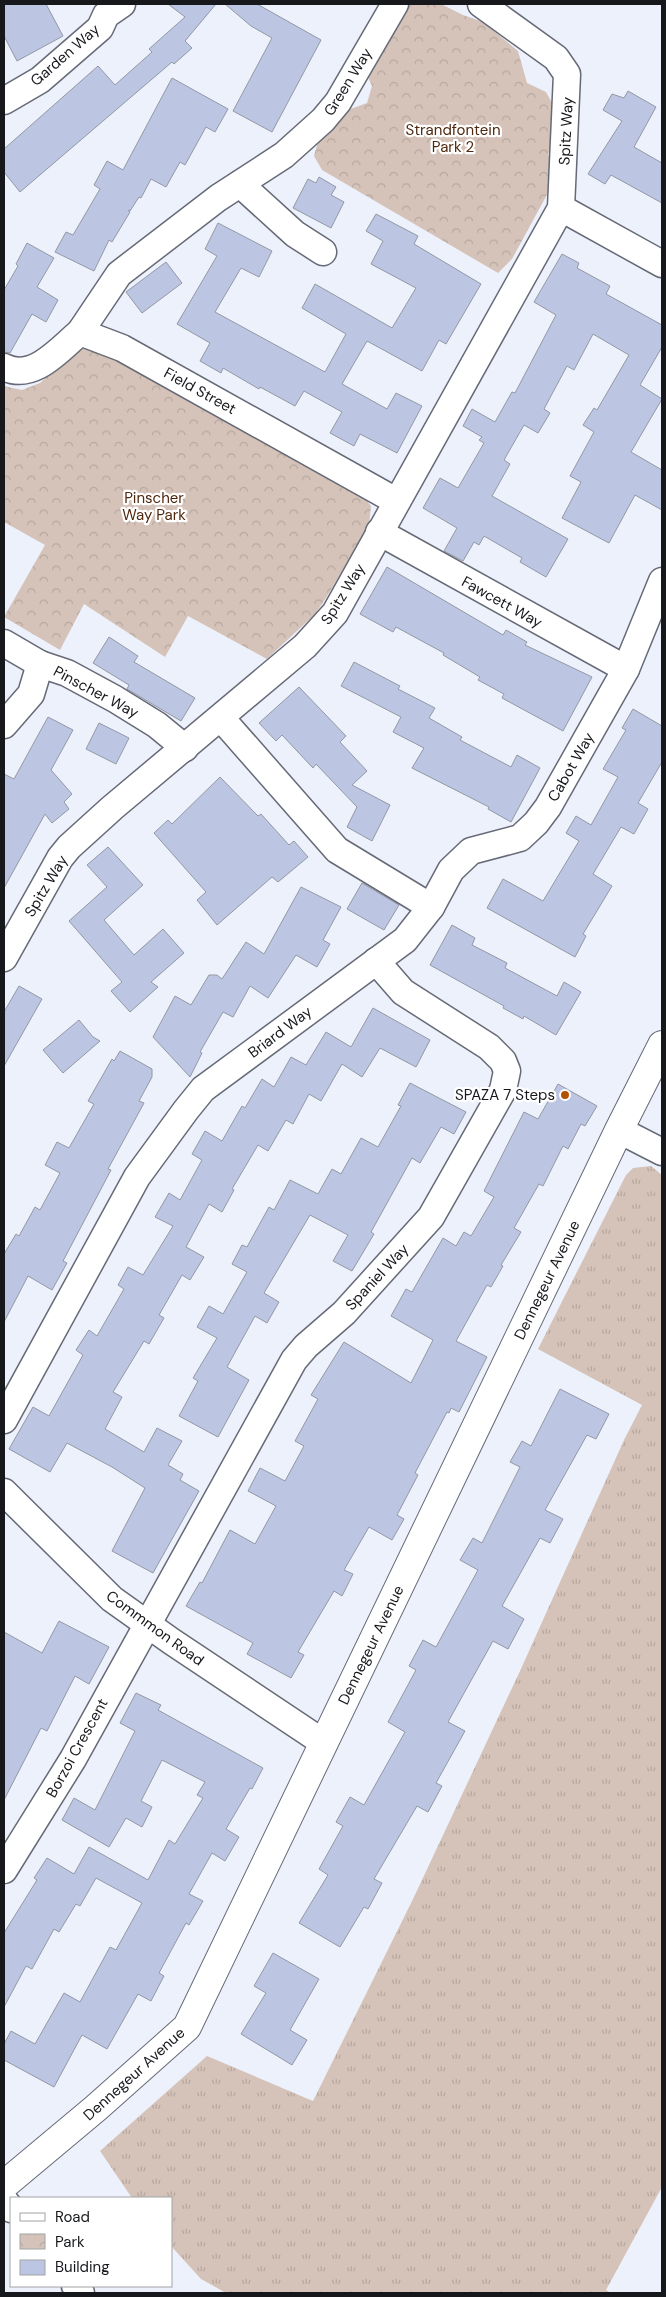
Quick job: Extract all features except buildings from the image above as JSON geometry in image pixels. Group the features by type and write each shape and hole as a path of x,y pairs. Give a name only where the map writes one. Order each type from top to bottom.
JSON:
{"street":[{"name":"Green Way","path":"80,332 119,274 218,198 284,155 323,120 338,102 395,4"},
{"name":"Spitz Way","path":"4,958 60,858 69,847 112,808 305,646 334,613 561,208 568,80 564,68 556,58 482,4"},
{"name":"Garden Way","path":"4,102 40,80 100,28 107,7"},
{"path":"240,184 294,234 323,252"},
{"path":"561,208 662,264"},
{"path":"4,367 18,372 35,368 80,332"},
{"name":"Field Street","path":"80,332 122,348 396,501"},
{"name":"Fawcett Way","path":"379,532 626,670"},
{"name":"Cabot Way","path":"431,907 444,880 471,851 520,838 536,823 548,807 626,670 662,581"},
{"name":"Pinscher Way","path":"4,643 40,664 67,673 115,699 157,725 185,748"},
{"path":"4,725 31,694 40,664"},
{"path":"221,718 337,850 431,907"},
{"name":"Briard Way","path":"4,1420 137,1178 203,1089 405,940 431,907"},
{"name":"Spaniel Way","path":"147,1624 294,1360 306,1346 344,1313 431,1218 483,1127 506,1081 507,1071 503,1061 489,1048 403,992 376,961"},
{"name":"Dennegeur Avenue","path":"4,2185 96,2108 187,2026 619,1130 662,1046"},
{"path":"619,1130 662,1152"},
{"name":"Commmon Road","path":"4,1492 112,1599 324,1743"},
{"name":"Borzoi Crescent","path":"4,1870 72,1760 147,1624"}],"green space":[{"name":"Strandfontein Park 2","path":"406,4 441,4 483,22 518,51 527,83 546,92 559,116 554,142 548,154 552,164 549,191 512,259 498,273 322,170 314,156 319,138 342,112 367,103 372,86 366,73"},
{"name":"Pinscher Way Park","path":"79,347 99,347 357,488 371,506 369,526 326,598 315,614 267,659 188,616 165,657 84,604 60,650 4,617 45,545 4,522 4,386 22,390 40,383"},
{"path":"651,1166 662,1175 662,2187 606,2290 611,2293 226,2293 201,2279 172,2247 172,2197 131,2197 100,2151 207,2056 313,2101 414,1897 520,1671 624,1440 642,1405 538,1349 626,1175 633,1168"}],"place":[{"name":"SPAZA 7 Steps","path":"565,1095"}]}
